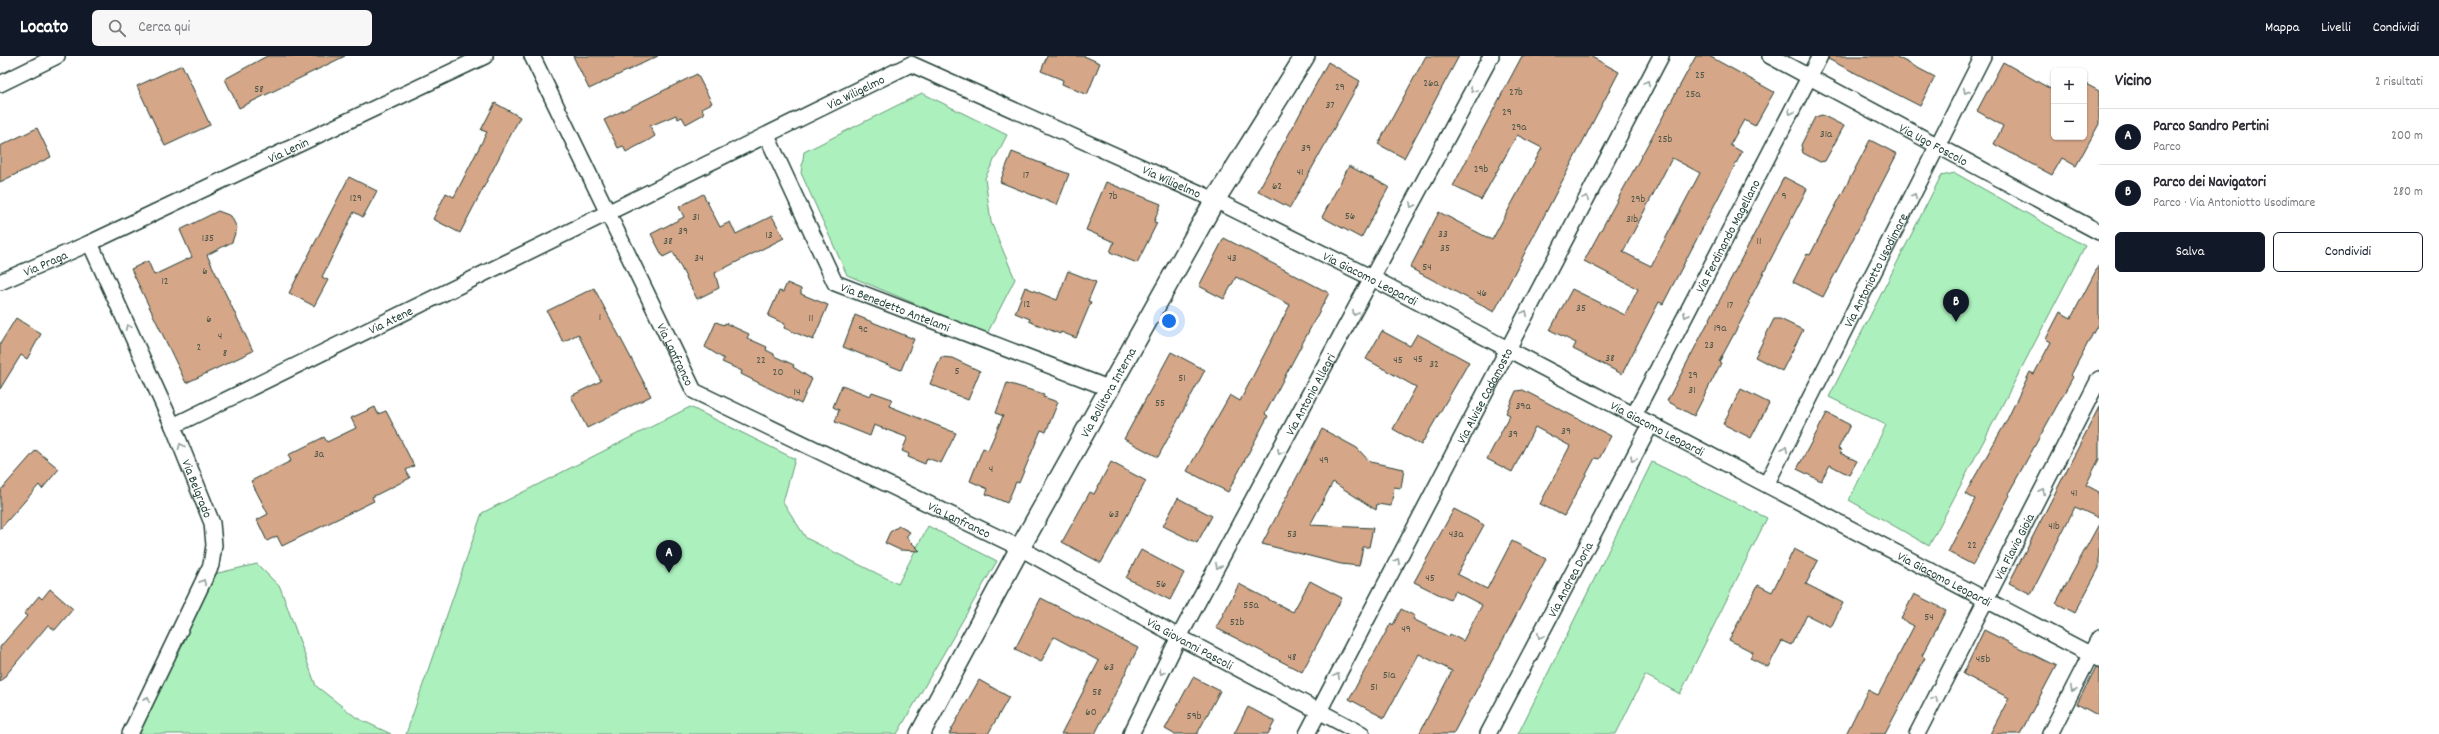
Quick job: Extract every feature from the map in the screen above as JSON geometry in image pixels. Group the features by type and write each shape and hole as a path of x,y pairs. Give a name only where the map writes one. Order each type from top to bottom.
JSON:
{"street":[{"path":"0,84 57,56"},
{"name":"Via Lenin","path":"90,243 485,56"},
{"name":"Via Lanfranco","path":"532,56 694,391 1020,548"},
{"name":"Via Bollitora Interna","path":"920,734 1108,388 1215,200 1305,56"},
{"name":"Via Antonio Allegri","path":"1131,734 1179,638 1374,279 1491,56"},
{"name":"Via Alvise Cadamosto","path":"1307,734 1507,347 1661,56"},
{"name":"Via Ugo Foscolo","path":"1770,56 2099,232"},
{"name":"Via Ferdinando Magellano","path":"1634,415 1820,56"},
{"name":"Via Antoniotto Usodimare","path":"1767,483 1983,56"},
{"name":"Via Wiligelmo","path":"609,213 911,64 1215,200"},
{"name":"Via Benedetto Antelami","path":"767,136 834,283 1108,388"},
{"name":"Via Giacomo Leopardi","path":"1215,200 1507,347 1651,424 1767,483 1986,601 2095,656"},
{"name":"Via Atene","path":"173,426 609,213"},
{"name":"Via Praga","path":"0,282 90,243"},
{"name":"Via Belgrado","path":"90,243 173,426 212,523 214,545 211,566 130,734"},
{"name":"Via Flavio Gioia","path":"1917,734 2099,379"},
{"name":"Via Andrea Doria","path":"1488,734 1651,424"},
{"name":"Via Giovanni Pascoli","path":"1020,548 1179,638 1362,734"},
{"path":"2050,734 2095,656 2099,638"}],"green space":[{"path":"922,93 1007,135 985,178 991,222 1015,279 987,334 847,275 801,173 804,152"},
{"path":"1955,173 2085,246 1929,546 1849,500 1886,425 1829,397 1941,176"},
{"path":"690,407 795,459 783,502 806,538 898,584 928,526 997,561 897,734 406,734 482,513"},
{"path":"1652,462 1767,518 1680,694 1645,675 1616,734 1518,734"},
{"path":"257,564 280,587 316,686 357,718 391,734 138,734 214,574"}],"building":[{"path":"267,56 345,56 239,108 225,79"},
{"path":"573,56 658,56 589,89"},
{"path":"1047,56 1084,56 1100,63 1087,95 1062,84 1063,80 1041,71"},
{"path":"1426,56 1459,56 1404,158 1378,144"},
{"path":"1522,56 1590,56 1619,72 1494,312 1410,268 1439,212 1492,240 1542,148 1517,135 1481,200 1453,186"},
{"path":"1696,56 1709,56 1774,92 1755,126 1744,120 1730,145 1742,152 1663,304 1659,302 1622,374 1573,349 1576,343 1550,330 1572,289 1625,315 1638,289 1584,261","holes":["1672,158 1700,173 1651,266 1623,252"]},
{"path":"1829,56 1895,56 1935,77 1920,106 1828,59"},
{"path":"1328,62 1360,81 1290,208 1258,191"},
{"path":"2003,62 2051,89 2051,140 2087,140 2087,85 2099,91 2099,124 2076,166 2062,158 2052,175 1994,144 2003,126 1977,111"},
{"path":"182,65 210,125 165,146 137,86"},
{"path":"697,74 712,103 702,108 704,114 686,124 682,117 678,119 676,115 650,126 655,136 649,140 626,152 623,146 618,148 604,120"},
{"path":"495,103 520,117 460,233 433,219 446,193 454,197 487,132 481,130"},
{"path":"1822,115 1844,126 1825,161 1820,162 1803,153 1801,145 1815,117"},
{"path":"37,128 51,157 0,182 0,146"},
{"path":"1870,140 1897,154 1823,297 1793,282 1807,254 1810,255"},
{"path":"1012,152 1069,174 1057,205 1000,182"},
{"path":"1349,166 1389,187 1361,238 1322,217"},
{"path":"349,177 377,191 363,217 354,212 322,277 328,280 314,306 289,293"},
{"path":"1784,177 1807,189 1748,303 1750,304 1719,362 1721,363 1694,416 1667,401"},
{"path":"1106,182 1161,204 1154,222 1157,223 1137,263 1110,252 1114,242 1086,230"},
{"path":"703,194 720,227 730,222 736,234 772,216 784,238 715,273 719,288 697,299 673,252 663,257 651,234 684,217 679,207"},
{"path":"218,211 231,216 237,228 232,242 207,255 253,351 186,383 131,269 148,261 154,275 192,257 180,230"},
{"path":"1224,238 1329,293 1265,414 1268,416 1228,492 1187,471 1230,395 1240,401 1290,305 1236,277 1224,299 1199,286"},
{"path":"2099,265 2099,322 2071,375 2073,377 2008,494 2010,495 1973,565 1948,552 1975,499 1965,494 2006,422 2030,372 2034,374 2051,342 2046,339 2060,312 2071,318"},
{"path":"1068,271 1096,282 1088,301 1091,302 1076,338 1061,332 1060,334 1029,321 1030,319 1015,313 1025,287 1057,300"},
{"path":"787,283 801,289 801,294 828,305 813,340 784,328 785,324 768,316 779,291 783,292"},
{"path":"594,288 651,396 587,428 571,396 601,381 578,334 563,342 547,311"},
{"path":"855,315 914,339 901,370 843,347"},
{"path":"16,318 41,334 27,359 21,355 0,389 0,344"},
{"path":"1774,319 1780,319 1803,330 1782,371 1755,357"},
{"path":"716,322 724,325 725,323 749,334 747,338 767,347 766,350 774,354 774,356 794,365 793,367 812,379 801,404 741,374 742,371 722,362 724,359 705,347"},
{"path":"1382,331 1410,346 1417,334 1469,362 1421,445 1393,429 1416,387 1366,359"},
{"path":"1171,352 1205,370 1158,457 1124,439"},
{"path":"941,357 952,358 980,371 968,400 930,384"},
{"path":"1007,383 1044,394 1043,397 1058,402 1046,432 1041,430 1019,483 1016,482 1007,503 986,494 988,489 970,481 983,448 988,450 1003,416 996,413"},
{"path":"842,385 870,396 872,392 892,399 889,406 956,433 941,463 927,458 925,464 908,457 909,454 902,451 907,439 906,437 874,425 870,436 835,422 839,410 833,407"},
{"path":"1741,389 1769,403 1751,438 1723,424"},
{"path":"1523,390 1611,436 1599,459 1595,458 1564,516 1540,504 1570,446 1535,427 1512,472 1487,459 1510,415 1506,413 1516,391"},
{"path":"375,407 378,414 386,411 414,466 406,470 410,478 372,497 374,501 282,546 277,536 267,541 257,520 268,514 251,481 291,461 288,455 324,437 327,442 356,428 351,418"},
{"path":"2099,407 2099,459 2086,485 2099,492 2099,518 2075,507 2031,594 2009,583"},
{"path":"1827,413 1850,425 1838,449 1841,450 1840,453 1857,461 1849,475 1830,465 1821,481 1797,469"},
{"path":"1322,429 1357,448 1370,462 1404,469 1401,488 1394,487 1391,506 1377,504 1376,510 1333,482 1310,525 1373,528 1369,547 1363,547 1359,566 1341,564 1262,544"},
{"path":"36,450 59,469 42,489 39,485 0,529 0,491"},
{"path":"1111,462 1146,481 1101,563 1062,542 1090,492 1094,494"},
{"path":"1178,498 1212,516 1197,543 1163,526"},
{"path":"1454,509 1484,525 1457,574 1487,589 1512,541 1546,559 1453,734 1419,734 1452,671 1419,654 1384,718 1349,699 1391,623 1393,625 1401,609 1415,616 1413,619 1449,637 1450,634 1463,641 1482,605 1455,591 1450,600 1414,582"},
{"path":"2099,524 2099,568 2075,613 2056,603"},
{"path":"899,526 910,532 906,537 920,551 900,550 885,543 890,532"},
{"path":"1794,549 1818,561 1806,584 1843,603 1831,627 1807,615 1791,645 1782,641 1768,667 1750,658 1753,652 1729,640 1758,585 1772,592"},
{"path":"1141,550 1184,573 1170,600 1126,578"},
{"path":"1310,581 1342,598 1302,672 1216,628 1239,584 1293,612"},
{"path":"50,589 73,609 55,630 48,625 0,682 0,647 27,616 24,614 39,596 42,599"},
{"path":"1914,594 1946,610 1922,656 1925,658 1885,734 1846,734 1868,690 1878,695 1914,626 1901,619"},
{"path":"1041,598 1138,648 1095,734 1061,734 1099,661 1054,637 1041,662 1015,649"},
{"path":"1984,630 2056,666 2020,734 1990,734 2009,698 1963,674"},
{"path":"2096,667 2099,668 2099,716 2077,704"},
{"path":"1193,677 1220,691 1197,734 1174,734 1165,729"},
{"path":"979,680 1009,697 988,734 949,734"},
{"path":"1248,707 1275,721 1268,734 1234,734"}],"place":[{"name":"Parco dei Navigatori","path":"1956,322"},
{"name":"Parco Sandro Pertini","path":"669,573"}]}
